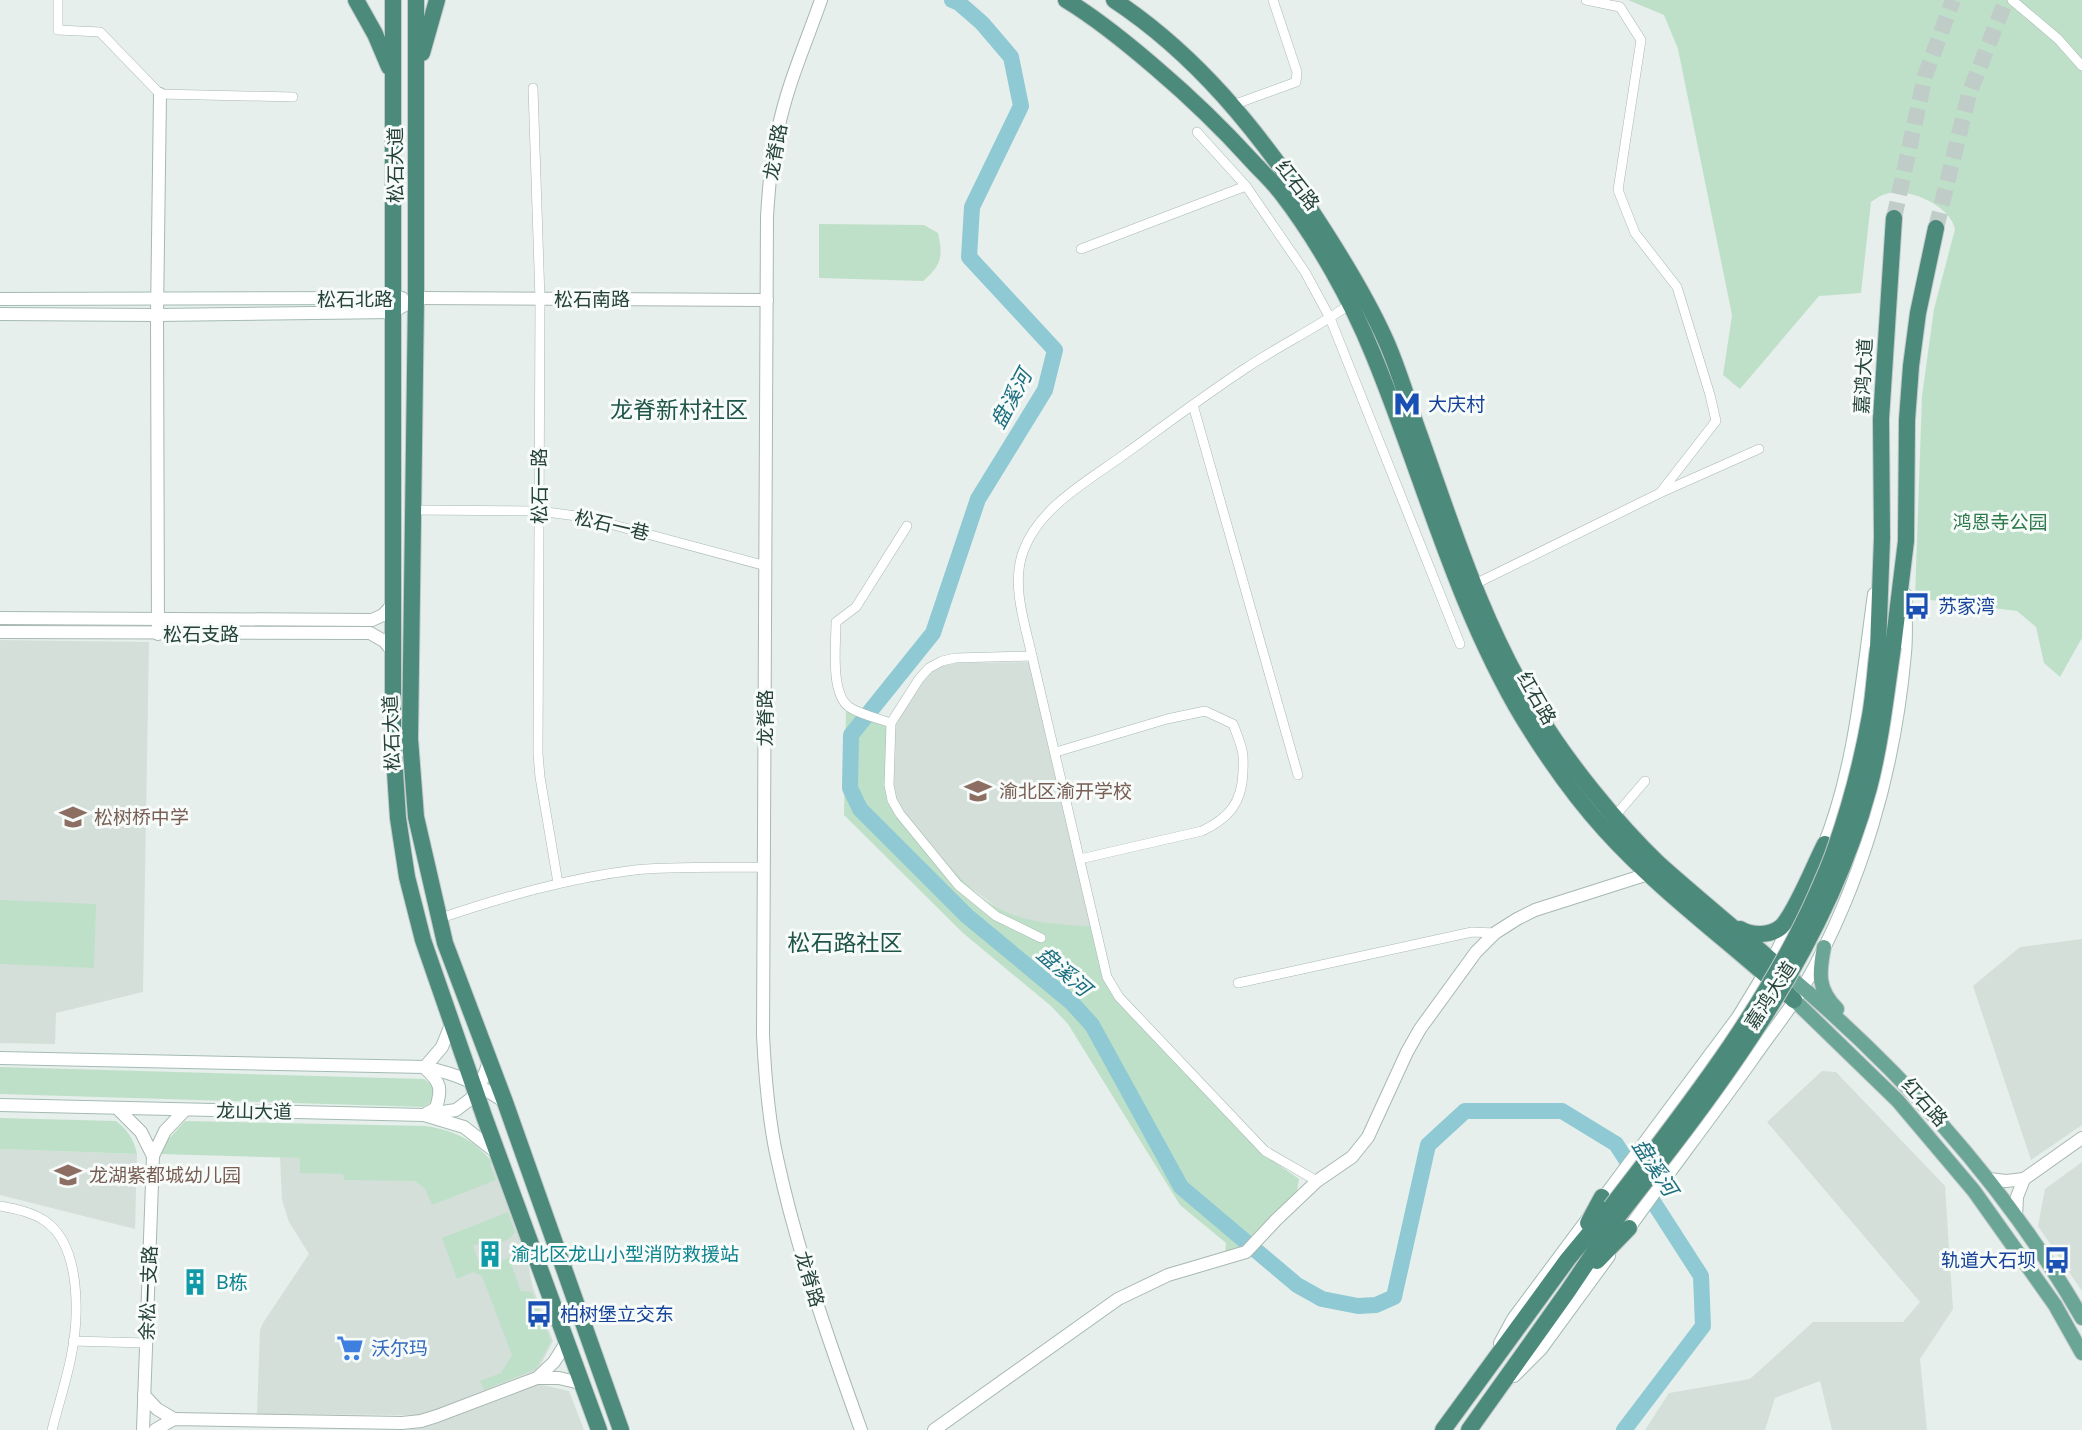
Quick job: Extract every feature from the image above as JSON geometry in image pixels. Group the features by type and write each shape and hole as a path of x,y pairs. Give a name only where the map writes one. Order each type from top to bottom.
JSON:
{"highway":[{"path":"356,0 393,75"},
{"name":"松石大道","path":"393,0 393,741 398,818 407,877 423,940 597,1430"},
{"name":"松石大道","path":"416,0 416,299 410,739 416,817 444,943 505,1102 621,1430"},
{"path":"416,76 437,0"},
{"name":"红石路","path":"1066,0 1115,33 1219,125 1282,193 1328,264 1373,354 1468,609 1522,717 1555,768 1605,830 1648,874 1769,967 1799,994"},
{"name":"红石路","path":"1114,0 1159,33 1198,68 1233,105 1293,185 1340,255 1387,342 1474,585 1535,710 1568,758 1615,816 1658,862 1724,919 1769,967"},
{"name":"嘉鸿大道","path":"1443,1430 1568,1259 1615,1212 1680,1137 1758,1027 1788,980 1846,856 1869,788 1883,719 1885,648 1881,419 1894,218"},
{"name":"嘉鸿大道","path":"1885,648 1906,541 1907,420 1911,366 1918,313 1936,228"},
{"path":"1724,919 1754,934 1774,931 1783,926 1825,844"},
{"name":"嘉鸿大道","path":"1469,1430 1568,1291 1615,1212"},
{"path":"610,1401 627,1430"}],"main road":[{"path":"1824,947 1821,979 1825,995 1862,1034 1888,1068"},
{"name":"红石路","path":"1799,994 1912,1091 1989,1179 2082,1318"},
{"name":"红石路","path":"1799,994 1898,1101 1974,1191 2055,1305 2082,1353"}],"street":[{"path":"58,0 58,30 100,32 160,94 157,315 158,634"},
{"name":"龙脊路","path":"821,0 786,100 773,155 767,216 763,1035 766,1092 777,1156 811,1284 861,1430"},
{"path":"1233,105 1296,82 1297,72 1273,0"},
{"path":"1586,0 1620,6 1640,40 1618,190 1634,233 1677,287 1716,421 1660,493"},
{"path":"2012,0 2043,26 2082,66"},
{"name":"松石一路","path":"533,88 540,299 538,754 558,883"},
{"path":"160,94 293,97"},
{"path":"1197,132 1246,186 1306,272 1330,318 1460,644"},
{"path":"1081,249 1246,186"},
{"name":"松石北路","path":"0,299 393,305"},
{"name":"松石南路","path":"416,299 767,300"},
{"name":"松石北路","path":"0,314 157,315 393,305 416,299"},
{"path":"1317,1181 1265,1151 1119,997 1107,977 1020,603 1019,576 1023,553 1033,531 1059,502 1247,367 1350,304"},
{"path":"1193,405 1298,775"},
{"path":"1474,585 1660,493 1759,449"},
{"name":"松石一巷","path":"412,510 539,511 583,517 766,566"},
{"path":"886,721 846,705 836,685 836,622 856,607 907,526"},
{"name":"嘉鸿大道","path":"1494,1396 1541,1349 1615,1212 1659,1122 1738,1017 1769,967 1798,909 1825,844 1845,779 1882,538"},
{"name":"嘉鸿大道","path":"1483,1375 1513,1318 1615,1212 1690,1146 1799,994 1824,947 1863,859 1883,788 1897,723 1905,651 1906,541"},
{"name":"松石支路","path":"0,618 372,620 383,615 394,603"},
{"name":"松石支路","path":"0,632 370,633 384,641 394,653"},
{"path":"1032,656 955,658 942,661 929,668 886,721 889,785 892,800 900,814 968,894 996,916 1041,938"},
{"path":"1056,752 1167,719 1205,711 1233,724 1243,752 1243,783 1236,803 1228,815 1217,824 1202,831 1080,859"},
{"path":"1615,816 1645,780"},
{"path":"438,919 558,883 638,870 764,867"},
{"path":"934,1430 1118,1299 1168,1275 1246,1252 1317,1181 1352,1157 1361,1147 1420,1029 1476,952 1495,933 1535,910 1648,874"},
{"path":"1798,909 1798,924 1806,934 1821,936 1834,926"},
{"path":"1238,983 1472,932 1495,933"},
{"path":"425,1068 442,1047 452,1022"},
{"path":"0,1058 425,1068 453,1074 505,1102"},
{"path":"424,1115 456,1110 477,1087 489,1062"},
{"path":"424,1115 436,1108 441,1093 436,1079 425,1068"},
{"name":"龙山大道","path":"0,1105 424,1115 464,1128 497,1153"},
{"path":"117,1108 141,1132 153,1156"},
{"path":"153,1156 165,1131 184,1110"},
{"path":"1989,1179 2024,1179 2082,1139"},
{"name":"余松一支路","path":"143,1430 153,1156"},
{"path":"2016,1217 2017,1197 2024,1179"},
{"path":"0,1206 32,1214 47,1222 60,1235 74,1276 76,1302 71,1356 52,1430"},
{"path":"73,1341 146,1343"},
{"path":"537,1378 554,1362 566,1343"},
{"path":"144,1395 157,1409 174,1419 389,1423 421,1420 537,1378 559,1378 580,1383"},
{"path":"155,1430 174,1419"}],"shaded area":[{"name":"松树桥中学","path":"0,640 149,642 143,992 56,1013 55,1044 0,1043"},
{"name":"渝北区渝开学校","path":"1030,662 1092,926 1052,925 1017,917 999,909 963,882 904,813 896,799 893,783 895,725 933,671 956,663"},
{"path":"2082,939 2082,1125 2031,1160 1973,986 2020,947"},
{"path":"1822,1071 1836,1072 1945,1186 1953,1309 1920,1359 1927,1430 1832,1430 1820,1381 1775,1398 1765,1430 1645,1430 1669,1393 1750,1379 1813,1322 1903,1322 1920,1302 1767,1122"},
{"name":"龙湖紫都城幼儿园","path":"0,1149 137,1154 135,1229 0,1195"},
{"path":"280,1157 493,1163 525,1250 533,1288 553,1341 538,1370 418,1415 257,1414 260,1330 309,1254 289,1222 282,1200"},
{"path":"2082,1162 2082,1291 2038,1226 2045,1189"},
{"path":"538,1384 569,1391 584,1430 404,1430 441,1422"}],"green space":[{"name":"鸿恩寺公园","path":"1628,0 2082,0 2082,638 2060,677 2044,663 2036,627 2017,611 1915,598 1922,396 1934,309 1955,229 1952,220 1927,200 1905,193 1884,195 1871,202 1861,293 1819,296 1740,389 1723,375 1732,315 1678,49 1664,15"},
{"path":"819,224 924,225 938,233 940,260 923,281 819,278"},
{"path":"846,711 895,725 893,773 900,807 969,886 1001,909 1019,917 1063,925 1092,926 1104,977 1264,1155 1299,1179 1297,1191 1241,1247 1225,1254 1226,1243 1180,1205 1068,1024 1051,1006 963,933 844,815"},
{"path":"0,900 96,904 94,968 0,964"},
{"path":"0,1067 424,1079 433,1086 433,1101 423,1107 0,1094"},
{"path":"0,1118 116,1121 130,1136 137,1154 0,1149"},
{"path":"185,1121 436,1128 455,1133 479,1148 493,1163 490,1164 496,1180 432,1205 425,1189 415,1181 344,1180 343,1174 300,1173 300,1158 160,1154 167,1141"},
{"path":"508,1212 515,1232 509,1239 499,1243 496,1237 473,1246 481,1268 509,1258 521,1291 532,1292 551,1341 536,1369 484,1390 480,1381 501,1373 512,1355 482,1276 473,1272 457,1279 442,1238"}],"waterway":[{"name":"盘溪河","path":"952,0 982,23 1011,57 1021,106 972,207 969,257 1055,350 1045,390 978,499 933,633 851,735 850,788 860,809 967,916 1071,1002 1092,1025 1181,1187 1297,1285 1322,1299 1358,1306 1376,1305 1394,1297 1428,1145 1465,1111 1562,1111 1616,1144 1701,1276 1703,1326 1624,1430"}],"tunnel":[{"path":"1894,218 1925,76 1953,0"},
{"path":"1936,228 1969,94 2006,0"}],"place":[{"name":"大庆村","path":"1407,404"},
{"name":"苏家湾","path":"1917,606"},
{"name":"渝北区渝开学校","path":"978,791"},
{"name":"松树桥中学","path":"73,817"},
{"name":"龙湖紫都城幼儿园","path":"68,1175"},
{"name":"渝北区龙山小型消防救援站","path":"490,1254"},
{"name":"轨道大石坝","path":"2057,1260"},
{"name":"B栋","path":"195,1282"},
{"name":"柏树堡立交东","path":"539,1314"},
{"name":"沃尔玛","path":"350,1348"}],"district":[{"name":"龙脊新村社区","path":"679,409"},
{"name":"松石路社区","path":"845,942"}]}
